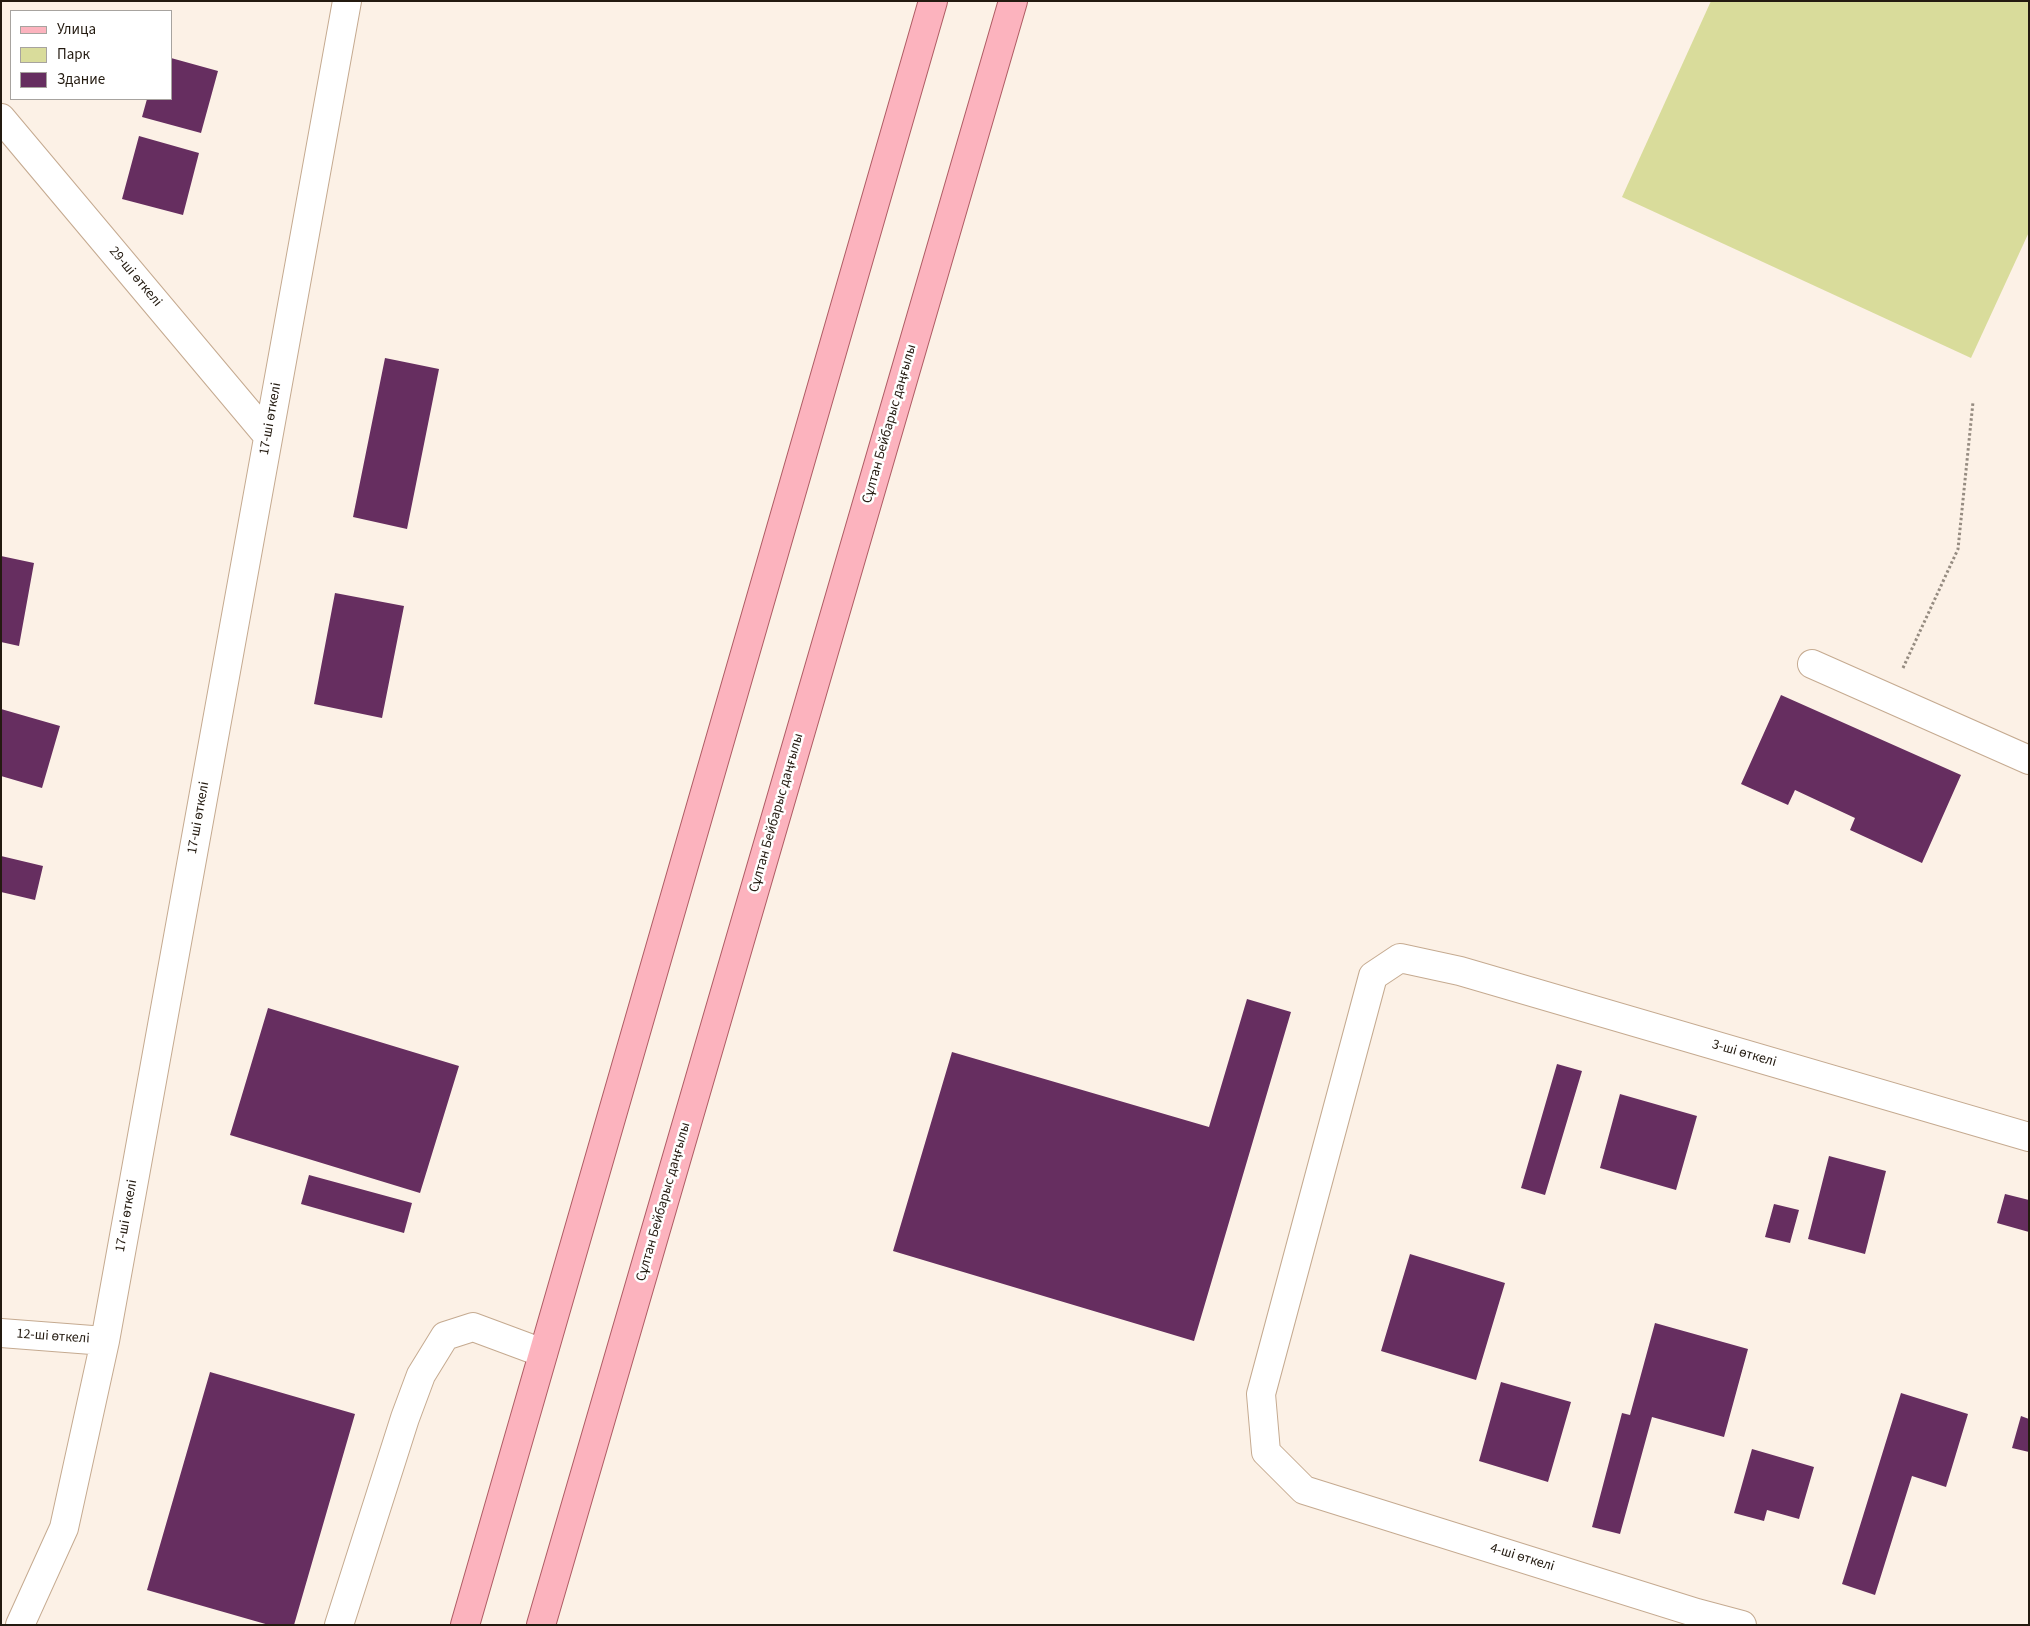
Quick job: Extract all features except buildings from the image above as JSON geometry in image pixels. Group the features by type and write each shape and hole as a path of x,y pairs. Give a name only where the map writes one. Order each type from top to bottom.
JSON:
{"main road":[{"path":"465,1625 932,1"},
{"name":"Сұлтан Бейбарыс даңғылы","path":"541,1625 1013,1"}],"street":[{"name":"17-ші өткелі","path":"20,1625 64,1528 105,1341 347,1"},
{"name":"29-ші өткелі","path":"1,118 268,436"},
{"path":"1812,664 2029,760"},
{"name":"3-ші өткелі","path":"1304,1490 1266,1452 1261,1394 1373,976 1400,958 1460,971 2029,1138"},
{"path":"339,1625 408,1409 421,1375 445,1336 473,1327 543,1353"},
{"name":"12-ші өткелі","path":"1,1333 105,1341"},
{"name":"4-ші өткелі","path":"1304,1490 1696,1619 1742,1625"}],"path":[{"path":"1889,698 1958,549 1973,402"}],"green space":[{"path":"1711,1 2029,1 2029,232 1971,358 1622,197"}]}
